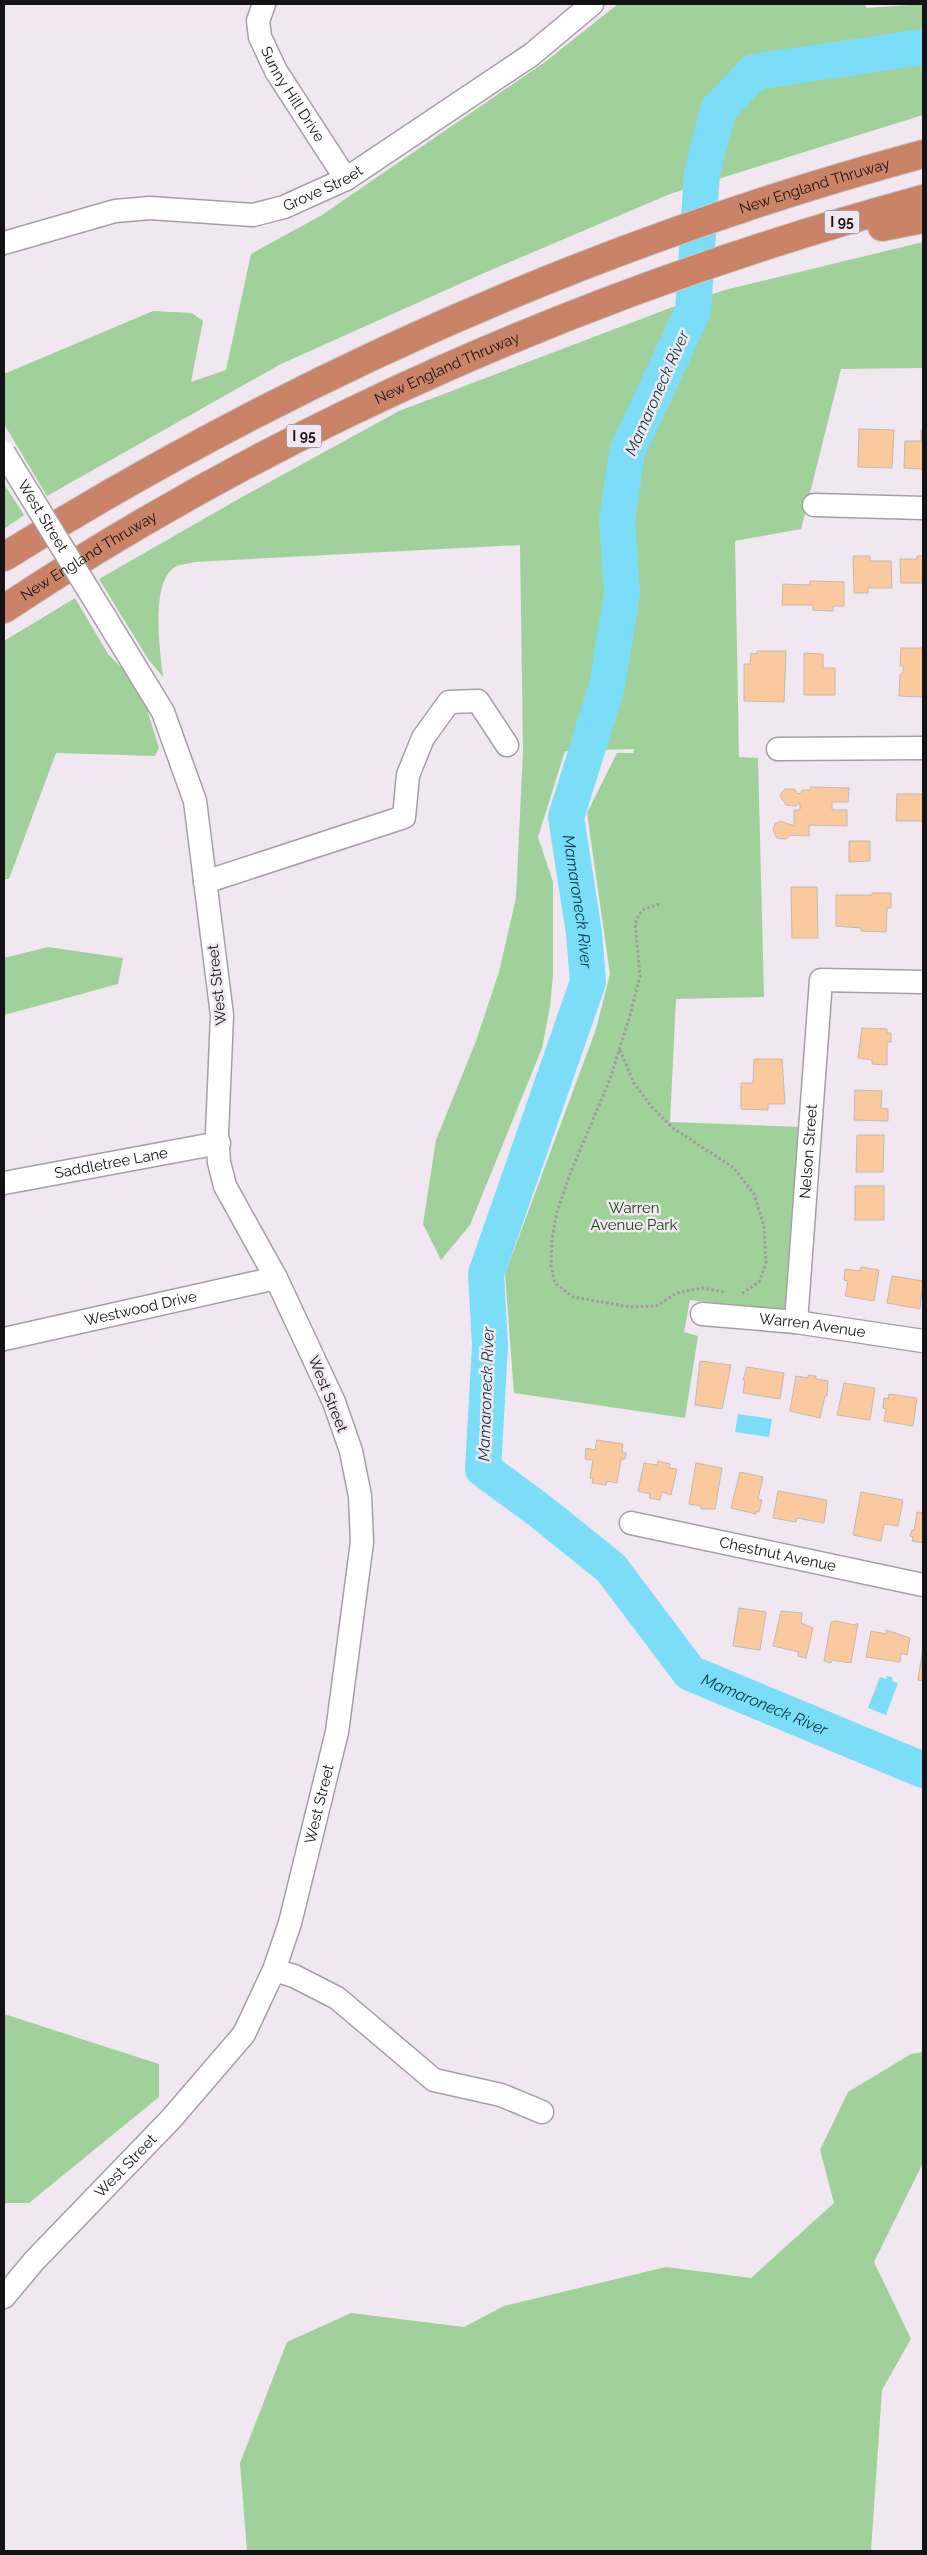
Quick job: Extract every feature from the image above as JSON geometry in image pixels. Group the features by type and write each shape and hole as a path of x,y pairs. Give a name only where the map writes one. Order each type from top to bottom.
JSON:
{"highway":[{"name":"New England Thruway","path":"4,557 183,452 324,378 452,318 622,250 767,200 923,154"},
{"name":"New England Thruway","path":"4,609 151,519 290,443 424,379 621,297 762,247 923,199"},
{"path":"762,247 923,220"}],"street":[{"name":"Sunny Hill Drive","path":"264,4 258,21 260,37 276,70 346,179"},
{"name":"Grove Street","path":"4,243 115,211 150,208 253,215 284,207 346,179 531,56 592,4"},
{"name":"West Street","path":"4,453 163,712 195,801 222,1015 217,1134 219,1162 225,1186 276,1278 334,1402 351,1451 360,1496 362,1542 337,1732 290,1923 274,1970 244,2034 171,2119 34,2261 4,2297"},
{"path":"814,505 923,508"},
{"path":"205,882 404,817 408,775 423,738 449,702 478,701 506,745"},
{"path":"778,750 923,748"},
{"name":"Nelson Street","path":"796,1322 821,980 923,982"},
{"name":"Saddletree Lane","path":"4,1183 219,1143"},
{"name":"Westwood Drive","path":"4,1339 276,1278"},
{"name":"Warren Avenue","path":"702,1314 796,1322 923,1341"},
{"name":"Chestnut Avenue","path":"631,1523 923,1585"},
{"path":"274,1970 294,1976 337,1998 434,2080 501,2095 542,2112"}],"path":[{"path":"659,904 642,910 635,923 640,976 620,1050 583,1147 570,1174 557,1212 552,1240 551,1266 555,1283 573,1297 630,1307 656,1306 677,1293 702,1288 729,1293"},
{"path":"620,1050 634,1083 651,1106 673,1128 734,1168 754,1194 764,1226 766,1264 759,1282 742,1294 735,1294"}],"green space":[{"path":"618,4 864,4 867,8 923,4 923,115 670,194 484,273 281,364 47,496 4,424 4,374 153,311 192,313 203,321 191,382 226,370 251,254 322,215 545,62"},
{"name":"Warren Avenue Park","path":"923,242 923,368 841,369 801,529 735,541 739,757 758,758 764,997 676,999 670,1122 802,1127 790,1312 690,1300 684,1332 698,1336 685,1418 514,1393 505,1274 596,1029 610,974 587,813 617,753 633,753 634,749 565,751 538,837 553,882 553,975 550,1007 542,1048 470,1225 441,1260 423,1224 436,1140 476,1041 499,972 516,898 523,751 520,545 194,562 177,566 167,575 159,602 158,618 163,677 148,659 99,579 242,497 399,411 670,308 725,290"},
{"path":"4,484 24,515 4,529"},
{"path":"75,598 108,654 140,687 159,748 155,756 56,753 9,879 4,879 4,641"},
{"path":"48,947 123,958 118,984 4,1015 4,958"},
{"path":"4,2014 159,2064 159,2097 29,2203 4,2203"},
{"path":"923,2052 923,2163 874,2262 911,2339 882,2390 871,2551 247,2551 240,2463 287,2342 351,2313 464,2327 504,2306 666,2267 751,2278 834,2203 820,2150 848,2092 911,2054"}],"water":[{"path":"738,1414 772,1419 769,1437 735,1432"},
{"path":"887,1676 893,1678 892,1681 898,1683 886,1715 868,1708 880,1677 886,1679"}],"building":[{"path":"859,429 894,430 892,468 858,467"},
{"path":"921,430 923,430 923,469 904,468 905,441 921,441"},
{"path":"853,556 870,556 870,561 891,561 892,588 868,588 868,593 854,593"},
{"path":"917,556 923,556 923,583 901,583 900,559 917,559"},
{"path":"810,581 844,582 844,606 833,606 833,611 813,610 813,605 782,605 783,584 810,585"},
{"path":"901,648 923,648 923,697 899,696 900,675 903,672 903,666 900,666"},
{"path":"757,651 786,651 784,702 744,701 744,664 750,664 751,653 757,654"},
{"path":"804,653 823,654 823,668 835,668 835,695 804,695"},
{"path":"811,787 849,788 848,802 832,802 832,810 847,810 847,826 809,825 809,836 790,835 786,839 777,838 773,830 775,824 780,821 794,826 794,810 800,810 800,803 796,806 786,805 780,796 782,792 785,789 794,789 799,794 803,790 810,790"},
{"path":"897,794 923,794 923,821 896,821"},
{"path":"849,841 870,841 870,861 849,862"},
{"path":"791,887 817,887 818,938 792,938"},
{"path":"872,893 891,893 891,908 887,908 886,932 861,931 861,928 836,926 836,895 872,895"},
{"path":"862,1028 887,1029 887,1033 891,1033 891,1042 887,1042 887,1065 872,1064 872,1060 858,1058"},
{"path":"754,1059 782,1059 785,1104 768,1104 768,1110 741,1109 741,1083 753,1083"},
{"path":"855,1090 882,1091 881,1108 888,1109 888,1121 854,1120"},
{"path":"857,1135 884,1135 883,1172 856,1172"},
{"path":"855,1186 884,1186 884,1220 855,1220"},
{"path":"861,1267 879,1270 874,1301 845,1296 848,1281 844,1280 845,1269 860,1271"},
{"path":"892,1276 923,1281 920,1309 887,1303"},
{"path":"700,1361 731,1365 722,1409 695,1405"},
{"path":"747,1367 784,1373 780,1399 743,1393 745,1380 743,1380"},
{"path":"808,1375 816,1376 816,1379 828,1381 827,1396 825,1396 820,1418 790,1411 796,1376 808,1378"},
{"path":"844,1383 875,1388 870,1420 837,1415"},
{"path":"889,1394 917,1398 913,1426 884,1421 886,1409 883,1408 884,1398 888,1399"},
{"path":"597,1440 623,1444 622,1452 626,1453 625,1459 621,1459 617,1483 607,1481 606,1485 592,1483 593,1479 590,1478 593,1460 585,1459 586,1448 595,1450"},
{"path":"658,1461 670,1464 669,1468 677,1469 671,1495 662,1492 660,1500 649,1498 650,1494 638,1491 644,1463 657,1465"},
{"path":"696,1463 722,1468 715,1509 701,1509 701,1506 689,1504"},
{"path":"740,1472 763,1477 758,1499 762,1500 759,1512 756,1511 756,1514 731,1508"},
{"path":"778,1491 827,1500 824,1523 797,1518 796,1522 773,1518"},
{"path":"861,1492 903,1500 898,1526 884,1524 881,1541 853,1535"},
{"path":"917,1512 923,1513 923,1543 912,1541 913,1537 910,1536 912,1530 914,1530"},
{"path":"739,1608 766,1612 760,1650 733,1646"},
{"path":"781,1611 802,1613 801,1623 813,1628 806,1658 798,1656 799,1652 773,1646"},
{"path":"836,1621 855,1625 858,1623 851,1663 832,1660 831,1663 824,1661 831,1622"},
{"path":"886,1630 910,1638 907,1655 901,1653 900,1662 866,1657 871,1631 886,1634"},
{"path":"923,1648 923,1681 918,1680"}],"waterway":[{"name":"Mamaroneck River","path":"923,47 754,72 718,110 702,173 693,311 627,452 617,520 622,593 607,686 566,817 584,933 588,982 486,1274 490,1346 483,1469 540,1511 611,1568 690,1673 923,1770"}]}
